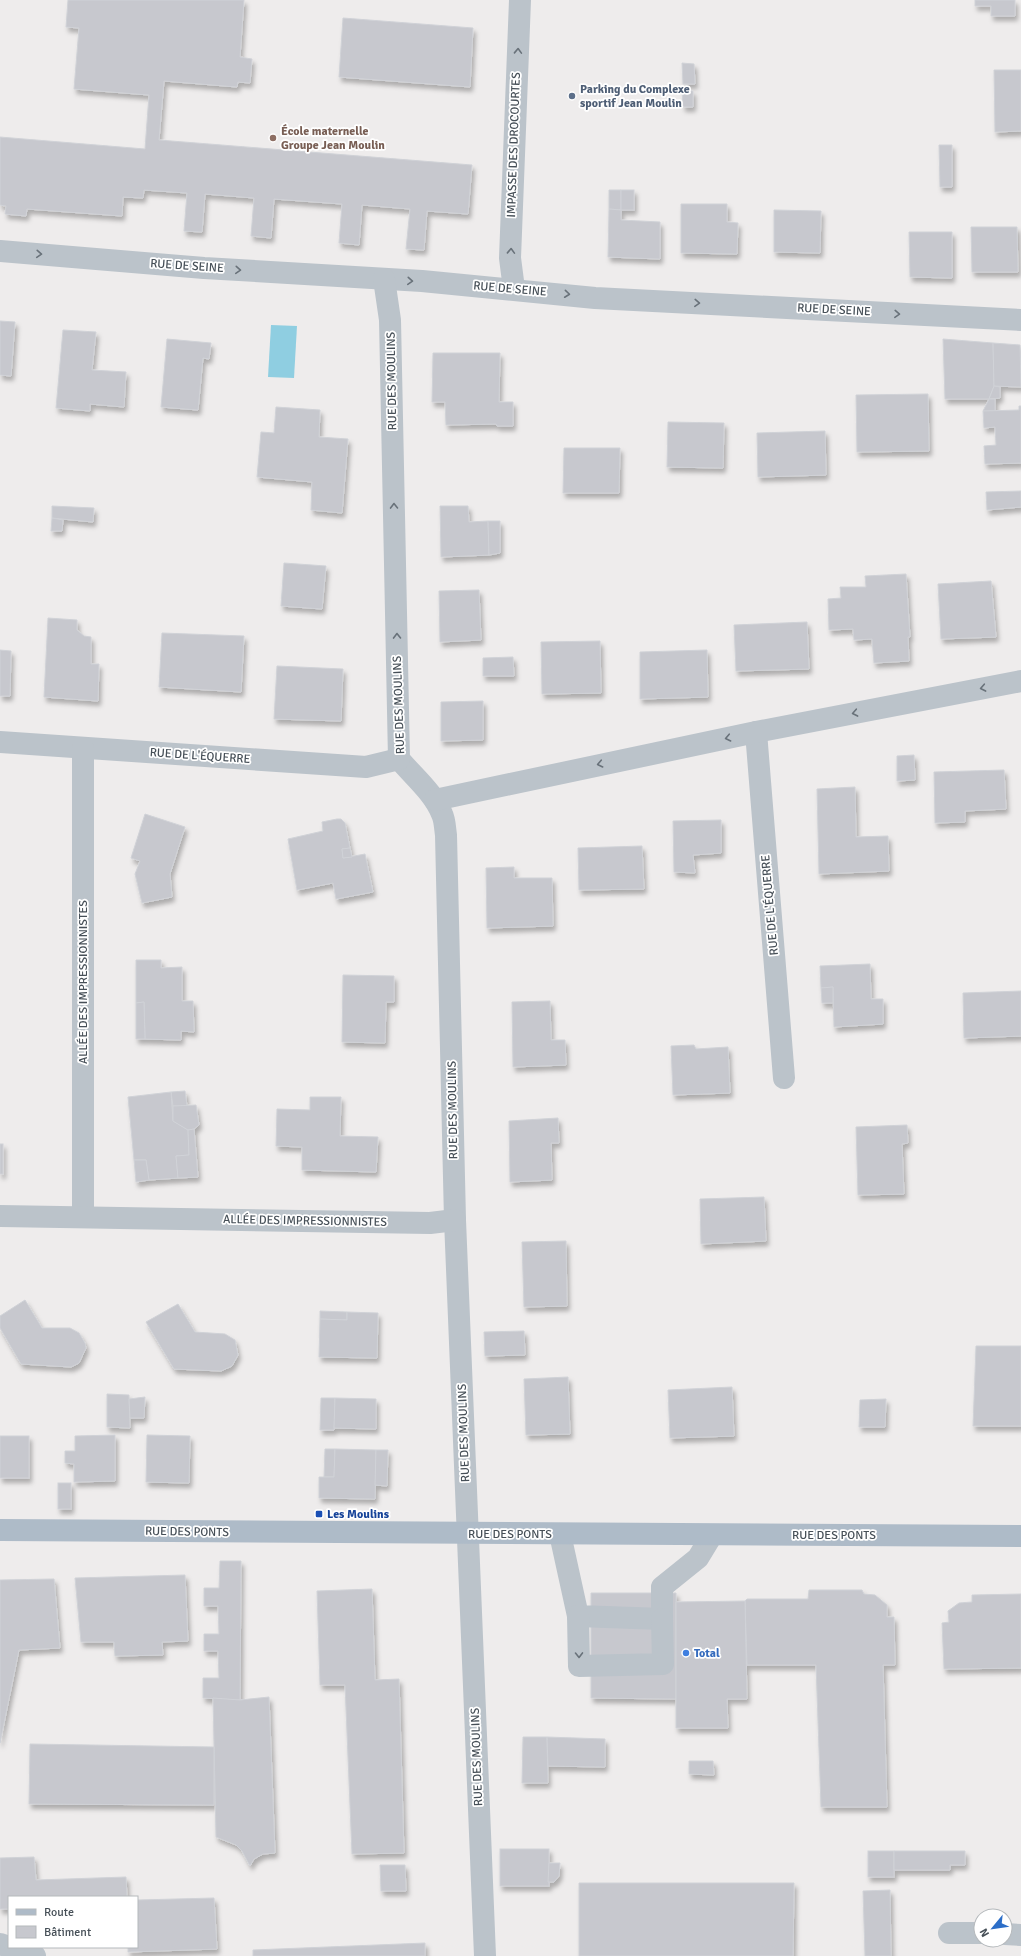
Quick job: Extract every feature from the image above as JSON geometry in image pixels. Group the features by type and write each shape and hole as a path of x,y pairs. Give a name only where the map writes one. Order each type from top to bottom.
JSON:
{"main road":[{"name":"RUE DES PONTS","path":"0,1530 469,1534 1021,1536"}],"street":[{"name":"IMPASSE DES DROCOURTES","path":"514,290 510,258 520,0"},
{"name":"RUE DE SEINE","path":"0,251 204,268 384,279 595,298 1021,320"},
{"name":"RUE DES MOULINS","path":"384,279 390,320 399,759 436,800 443,814 446,836 455,1220 469,1534 485,1956"},
{"path":"436,800 756,732 1021,681"},
{"name":"RUE DE L'ÉQUERRE","path":"756,732 784,1078"},
{"name":"RUE DE L'ÉQUERRE","path":"0,742 366,767 399,759"},
{"name":"ALLÉE DES IMPRESSIONNISTES","path":"83,748 83,1217"},
{"name":"ALLÉE DES IMPRESSIONNISTES","path":"0,1216 430,1223 455,1220"},
{"path":"560,1534 578,1616 579,1666 663,1664 662,1587 698,1558 712,1535"},
{"path":"578,1616 662,1619"},
{"path":"949,1932 973,1933"},
{"path":"12,1948 35,1956"}],"water":[{"path":"271,325 297,326 294,378 268,377"}],"building":[{"path":"68,0 244,0 240,57 252,59 250,83 238,82 237,87 164,81 159,140 472,165 468,214 427,211 424,250 406,249 410,209 362,205 359,245 339,243 342,204 274,199 271,238 251,236 254,198 205,194 202,232 184,231 187,193 144,190 143,198 123,197 122,216 27,209 26,216 5,214 6,206 0,205 0,137 145,149 149,95 74,89 79,28 66,27"},
{"path":"975,0 1015,0 1015,16 991,16 991,6 975,6"},
{"path":"343,18 473,28 470,87 339,77"},
{"path":"682,63 694,64 695,84 683,84"},
{"path":"994,70 1021,70 1021,131 995,132"},
{"path":"682,90 693,91 693,107 683,107"},
{"path":"939,145 952,145 952,187 940,187"},
{"path":"609,190 621,190 621,210 609,209"},
{"path":"621,190 634,190 634,210 621,210"},
{"path":"681,204 727,204 727,222 738,223 737,254 681,253"},
{"path":"609,209 621,210 621,220 660,222 660,259 608,257"},
{"path":"774,210 821,211 820,253 774,252"},
{"path":"971,227 1017,227 1018,272 972,272"},
{"path":"909,232 952,232 952,278 910,277"},
{"path":"0,321 15,322 11,376 0,375"},
{"path":"63,330 96,332 92,370 126,372 124,407 90,404 90,411 56,408"},
{"path":"167,339 211,343 209,359 203,358 198,410 161,407"},
{"path":"943,339 993,343 994,386 989,399 945,399"},
{"path":"993,343 1020,345 1021,387 994,386"},
{"path":"433,353 500,353 499,402 513,402 513,426 497,426 496,424 446,425 445,402 432,402"},
{"path":"994,386 1000,387 1000,398 989,399"},
{"path":"928,394 929,451 857,452 856,395"},
{"path":"989,399 995,399 995,411 983,411"},
{"path":"1019,406 1021,406 1021,463 985,464 984,446 996,445 995,427 984,428 983,411 1019,410"},
{"path":"276,407 320,410 319,437 348,439 342,513 311,510 312,482 257,477 261,432 274,433"},
{"path":"668,422 724,423 723,468 667,467"},
{"path":"825,431 826,475 758,477 757,433"},
{"path":"564,448 620,448 619,493 563,493"},
{"path":"1021,491 1021,507 987,510 986,492"},
{"path":"52,506 94,508 93,522 52,518"},
{"path":"440,506 468,506 469,522 488,521 489,555 441,557"},
{"path":"52,518 63,520 62,531 51,531"},
{"path":"488,521 500,521 500,553 489,555"},
{"path":"284,563 326,566 322,609 281,606"},
{"path":"906,574 910,637 908,637 909,661 874,663 872,639 854,640 853,629 829,630 828,599 841,598 840,587 866,587 865,576"},
{"path":"991,581 996,637 941,639 938,584"},
{"path":"479,590 481,640 440,642 439,591"},
{"path":"48,618 77,620 77,630 84,636 91,637 91,664 99,664 98,701 44,697"},
{"path":"807,622 809,669 736,671 734,625"},
{"path":"162,633 244,636 241,692 159,687"},
{"path":"600,641 601,693 542,694 541,642"},
{"path":"0,650 11,651 10,696 0,696"},
{"path":"707,650 708,697 640,699 640,652"},
{"path":"513,657 514,676 483,676 483,658"},
{"path":"277,666 343,669 341,721 274,719"},
{"path":"483,701 483,740 441,741 441,702"},
{"path":"914,755 915,780 897,781 897,756"},
{"path":"1004,770 1006,809 965,811 965,822 935,823 934,772"},
{"path":"855,787 856,837 888,836 889,871 819,874 817,789"},
{"path":"145,814 185,827 170,874 172,897 142,903 135,874 140,861 131,858"},
{"path":"341,819 345,823 350,848 342,849 343,858 365,854 373,892 336,899 333,883 297,890 288,839 323,831 322,822"},
{"path":"721,820 721,853 693,855 695,873 674,872 673,821"},
{"path":"642,846 644,889 579,890 578,848"},
{"path":"350,848 352,857 343,858 342,849"},
{"path":"514,867 514,878 552,878 553,926 487,928 486,868"},
{"path":"136,960 161,960 161,968 182,967 182,1001 193,1001 194,1032 181,1031 181,1040 145,1039 144,1002 136,1003"},
{"path":"870,964 871,999 883,999 883,1024 834,1027 833,987 821,988 820,966"},
{"path":"343,975 394,976 394,1002 386,1002 385,1043 342,1042"},
{"path":"833,987 833,1003 822,1003 821,988"},
{"path":"1021,991 1021,1036 964,1038 963,993"},
{"path":"550,1001 551,1040 565,1040 566,1065 513,1067 512,1002"},
{"path":"144,1002 145,1039 136,1039 136,1003"},
{"path":"694,1045 696,1049 728,1047 730,1093 673,1095 671,1046"},
{"path":"185,1091 187,1106 173,1106 171,1092"},
{"path":"171,1092 173,1121 188,1130 189,1155 176,1156 178,1178 149,1180 146,1160 134,1160 128,1097"},
{"path":"310,1097 341,1097 340,1136 378,1137 376,1172 302,1170 302,1147 276,1146 277,1109 310,1110"},
{"path":"196,1105 199,1125 194,1129 188,1130 173,1121 173,1106"},
{"path":"558,1118 559,1143 551,1143 552,1180 510,1182 509,1121"},
{"path":"907,1125 908,1143 902,1144 904,1194 858,1195 856,1127"},
{"path":"194,1129 198,1177 178,1178 176,1156 189,1155 188,1130"},
{"path":"0,1144 3,1144 3,1174 0,1174"},
{"path":"134,1160 146,1160 149,1180 136,1182"},
{"path":"764,1197 766,1241 701,1244 700,1199"},
{"path":"566,1241 567,1306 524,1307 522,1242"},
{"path":"25,1300 42,1328 70,1328 79,1333 85,1343 86,1348 79,1363 71,1367 21,1364 0,1328 0,1316"},
{"path":"178,1304 195,1332 225,1334 235,1340 238,1355 232,1366 221,1371 174,1369 146,1322"},
{"path":"320,1311 347,1312 347,1320 320,1319"},
{"path":"347,1312 378,1313 377,1358 319,1357 320,1319 347,1320"},
{"path":"524,1331 525,1355 485,1356 484,1332"},
{"path":"976,1346 1021,1346 1021,1426 973,1426"},
{"path":"568,1377 570,1434 526,1435 524,1379"},
{"path":"732,1387 734,1436 670,1438 668,1390"},
{"path":"107,1394 129,1395 130,1428 107,1427"},
{"path":"145,1397 144,1418 130,1418 129,1399"},
{"path":"321,1398 335,1398 334,1430 320,1430"},
{"path":"335,1398 376,1399 376,1429 334,1428"},
{"path":"886,1399 885,1427 859,1427 860,1400"},
{"path":"115,1435 115,1481 74,1482 74,1464 65,1463 65,1451 75,1451 75,1436"},
{"path":"147,1435 190,1436 189,1483 146,1482"},
{"path":"0,1436 29,1436 29,1478 0,1478"},
{"path":"325,1449 335,1449 334,1477 324,1477"},
{"path":"335,1449 376,1450 375,1499 319,1498 319,1477 334,1477"},
{"path":"376,1450 388,1450 387,1486 375,1485"},
{"path":"58,1483 71,1483 71,1509 58,1509"},
{"path":"220,1561 241,1561 240,1700 203,1698 203,1678 219,1678 218,1651 204,1651 204,1634 219,1634 218,1606 204,1606 204,1588 219,1588"},
{"path":"185,1575 188,1641 162,1642 163,1655 115,1656 114,1642 81,1642 75,1578"},
{"path":"54,1579 60,1648 19,1650 0,1743 0,1580"},
{"path":"372,1589 375,1680 399,1679 404,1853 352,1854 345,1685 320,1685 317,1591"},
{"path":"809,1590 862,1590 864,1594 875,1595 887,1605 887,1617 894,1617 895,1665 883,1665 887,1807 821,1807 816,1665 747,1665 745,1601 747,1599 808,1599"},
{"path":"591,1593 676,1593 676,1699 591,1698"},
{"path":"1021,1594 1021,1668 944,1669 942,1623 949,1622 948,1611 959,1603 972,1602 972,1595"},
{"path":"745,1601 747,1699 727,1699 728,1728 676,1728 676,1602"},
{"path":"269,1697 275,1853 263,1854 254,1859 250,1866 242,1851 236,1845 216,1837 213,1698 240,1700"},
{"path":"523,1737 547,1737 548,1783 522,1783"},
{"path":"547,1737 605,1739 605,1767 548,1766"},
{"path":"30,1744 214,1747 214,1805 29,1804"},
{"path":"689,1761 713,1761 714,1775 689,1774"},
{"path":"500,1849 549,1849 549,1886 500,1886"},
{"path":"868,1851 894,1851 894,1877 868,1877"},
{"path":"894,1851 965,1851 965,1865 950,1865 950,1870 894,1870"},
{"path":"34,1857 36,1880 126,1877 127,1896 8,1896 8,1909 0,1909 0,1858"},
{"path":"549,1863 560,1863 559,1876 554,1882 548,1882"},
{"path":"380,1865 405,1865 406,1891 381,1891"},
{"path":"579,1883 794,1883 793,1956 579,1956"},
{"path":"890,1890 891,1956 865,1956 863,1891"},
{"path":"214,1898 217,1949 128,1952 128,1948 138,1948 138,1900"},
{"path":"425,1943 425,1956 253,1956 253,1950"}],"place":[{"name":"Parking du Complexe sportif Jean Moulin","path":"572,96"},
{"name":"École maternelle Groupe Jean Moulin","path":"273,138"},
{"name":"Les Moulins","path":"319,1514"},
{"name":"Total","path":"686,1653"}]}
